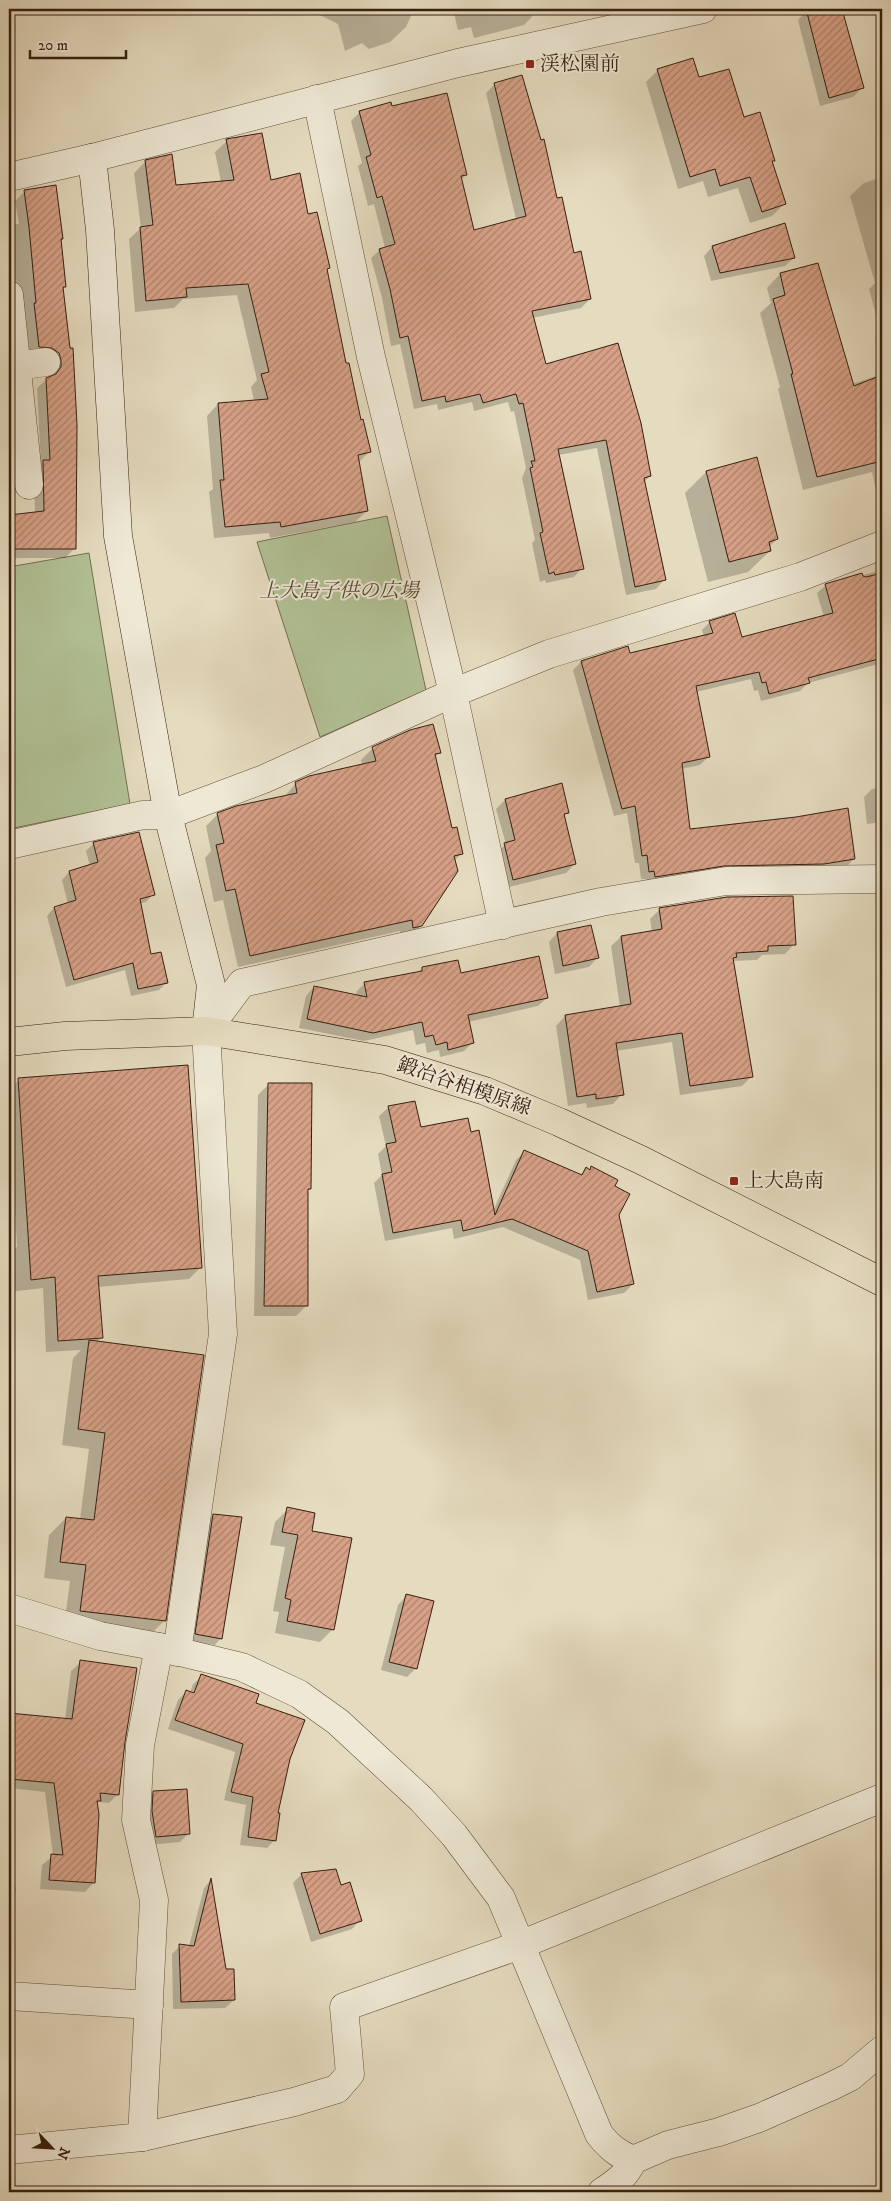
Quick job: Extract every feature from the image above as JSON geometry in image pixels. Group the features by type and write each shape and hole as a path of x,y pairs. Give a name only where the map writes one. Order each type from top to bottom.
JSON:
{"main road":[{"name":"鍛冶谷相模原線","path":"9,1042 66,1036 206,1031 384,1060 485,1090 559,1122 641,1160 882,1282"}],"street":[{"path":"9,178 458,63 703,9"},
{"path":"317,99 371,357 453,693 503,926"},
{"path":"92,158 100,230 118,536 168,815 211,984 206,1031 223,1334 168,1650 140,1745 136,1820 154,1900 142,2137"},
{"path":"9,295 13,351 29,485"},
{"path":"13,351 46,362"},
{"path":"9,845 144,815 168,815 264,779 453,693 549,654 800,577 882,545"},
{"path":"206,1031 242,983 503,926 601,902 726,881 882,879"},
{"path":"9,1608 100,1636 242,1667 299,1694 338,1722 421,1799 454,1835 501,1898 599,2134 620,2155 633,2160"},
{"path":"9,2150 142,2137 294,2102 337,2089 350,2074 344,2006 520,1946 882,1798"},
{"path":"9,1996 149,2005"},
{"path":"602,2192 620,2181 628,2172 633,2160 668,2145 735,2126 832,2086 850,2077 882,2050"}],"green space":[{"name":"上大島子供の広場","path":"387,516 426,690 320,737 257,542"},
{"path":"89,553 130,804 9,829 9,567"}],"building":[{"path":"806,9 842,9 864,88 829,98"},
{"path":"693,58 699,77 729,69 744,117 760,112 775,161 772,161 786,204 762,212 750,177 720,186 715,169 690,177 657,69"},
{"path":"522,75 541,140 544,139 557,198 562,197 574,253 581,251 591,299 532,311 546,364 618,343 641,423 651,476 644,478 666,580 635,587 606,440 558,449 584,569 555,575 554,572 549,574 540,533 543,532 530,468 533,467 531,461 535,461 523,403 519,404 516,394 483,403 480,394 446,402 445,396 422,401 408,336 400,338 390,289 379,249 395,244 382,196 377,198 366,157 371,155 359,111 391,102 392,106 447,93 467,175 461,176 474,230 526,216 494,83"},
{"path":"262,133 271,180 300,173 308,214 317,212 330,268 327,269 346,363 349,363 361,420 363,419 371,452 358,455 368,511 281,527 280,522 225,527 220,480 224,480 218,403 268,399 261,374 269,372 248,284 186,288 187,297 146,301 140,227 153,225 145,160 172,154 176,185 234,180 226,139"},
{"path":"56,185 63,239 61,239 66,287 63,287 70,348 73,348 77,425 76,549 9,549 9,515 44,511 43,460 50,460 46,378 56,374 61,367 59,353 52,348 39,347 24,190"},
{"path":"785,223 795,258 720,273 712,246"},
{"path":"818,263 854,386 882,375 882,461 817,477 773,299 785,295 780,273"},
{"path":"757,457 778,539 769,542 771,551 729,562 706,471"},
{"path":"862,573 866,577 882,573 882,658 808,678 810,683 769,694 766,682 762,683 759,672 696,686 710,757 682,763 690,829 796,817 848,808 855,859 824,864 724,866 655,877 654,871 649,872 647,855 642,856 635,806 622,809 581,661 628,646 630,653 713,633 709,621 735,613 742,637 833,613 825,584"},
{"path":"433,724 441,753 435,754 452,828 457,827 463,854 454,856 458,871 422,926 413,928 412,920 250,956 235,889 226,891 216,845 224,843 217,813 236,806 297,793 295,782 309,776 376,761 372,747 410,730"},
{"path":"562,783 569,813 564,814 576,864 513,880 504,843 515,840 505,799"},
{"path":"139,832 155,895 140,899 151,954 161,952 168,983 138,989 133,963 74,980 54,907 76,900 69,871 98,862 93,842"},
{"path":"793,896 796,945 768,946 768,951 736,953 737,957 733,958 753,1077 690,1086 682,1033 616,1043 624,1095 596,1099 596,1094 577,1097 565,1015 631,1004 621,936 662,929 659,908 727,897"},
{"path":"591,925 599,958 563,966 557,932"},
{"path":"539,956 548,998 468,1015 474,1043 448,1050 447,1042 436,1045 433,1035 425,1037 422,1022 373,1033 307,1019 314,986 367,997 364,982 422,971 422,967 458,960 461,973"},
{"path":"188,1065 202,1268 98,1276 103,1338 58,1341 55,1277 31,1280 18,1078"},
{"path":"268,1083 312,1083 311,1189 308,1189 308,1306 264,1306"},
{"path":"415,1101 421,1127 468,1118 471,1132 479,1130 495,1215 524,1150 582,1175 586,1167 590,1170 591,1166 618,1180 615,1186 630,1194 619,1215 634,1284 597,1292 588,1251 512,1219 463,1231 461,1220 393,1233 382,1174 392,1172 386,1144 396,1142 388,1106"},
{"path":"89,1340 204,1355 166,1621 80,1611 86,1565 60,1562 66,1517 94,1520 105,1433 78,1429"},
{"path":"287,1507 315,1513 312,1531 352,1538 334,1630 287,1621 291,1600 285,1598 298,1535 282,1532"},
{"path":"213,1514 242,1517 222,1639 195,1634"},
{"path":"406,1594 434,1601 417,1669 389,1662"},
{"path":"80,1660 137,1668 119,1795 100,1793 101,1801 97,1801 99,1814 95,1883 49,1880 51,1854 63,1855 54,1783 9,1779 9,1713 72,1719"},
{"path":"201,1674 259,1694 256,1703 305,1720 290,1759 278,1813 280,1813 276,1841 248,1837 253,1797 231,1792 243,1744 175,1720 186,1690 194,1693"},
{"path":"187,1789 190,1834 156,1837 152,1811 153,1791"},
{"path":"336,1869 341,1885 350,1882 362,1921 320,1934 301,1873"},
{"path":"211,1878 226,1969 234,1969 235,2000 181,2002 179,1944 194,1946"}],"place":[{"name":"渓松園前","path":"530,64"},
{"name":"上大島南","path":"734,1181"}]}
